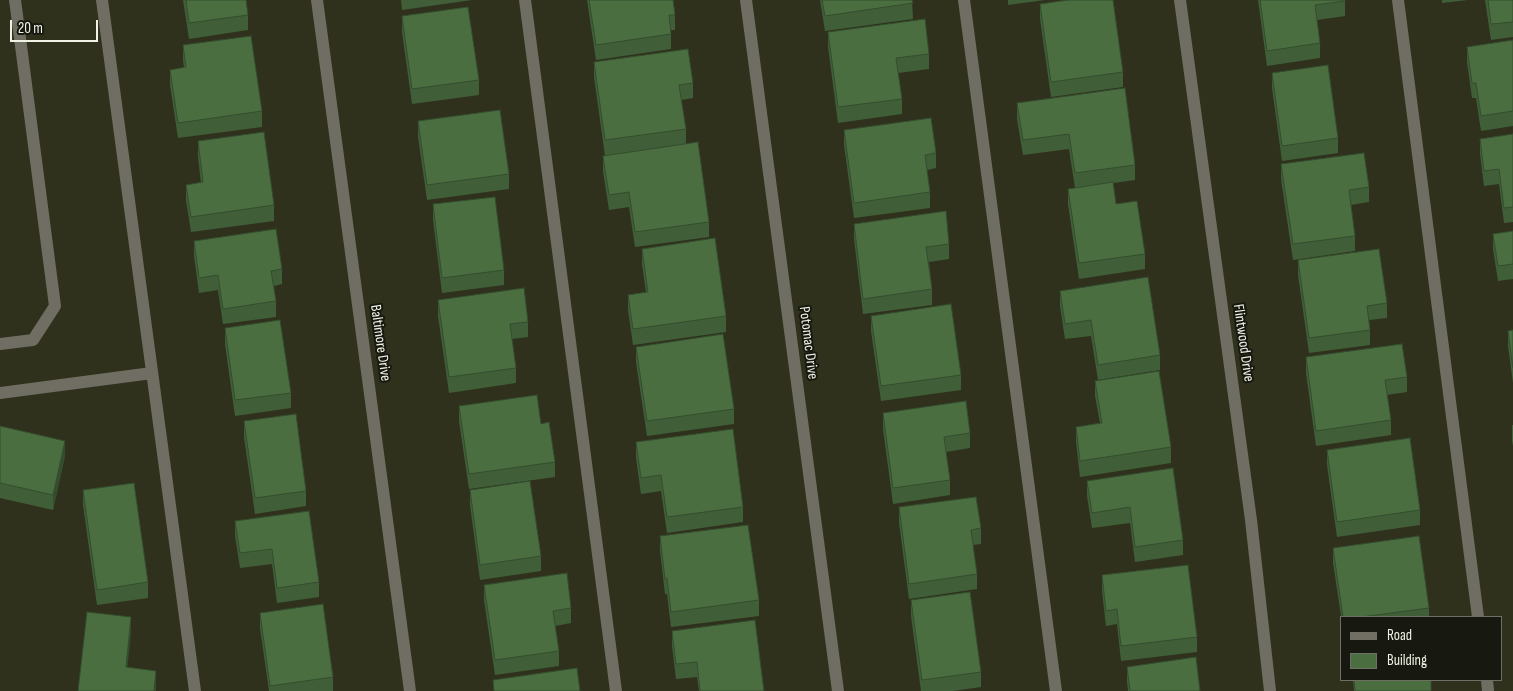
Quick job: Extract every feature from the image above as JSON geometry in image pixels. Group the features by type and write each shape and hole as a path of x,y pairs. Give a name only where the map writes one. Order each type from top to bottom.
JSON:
{"street":[{"path":"0,344 33,340 55,306 15,0"},
{"path":"102,0 195,691"},
{"name":"Baltimore Drive","path":"318,0 410,691"},
{"path":"525,0 616,691"},
{"name":"Potomac Drive","path":"746,0 838,691"},
{"path":"964,0 1056,691"},
{"name":"Flintwood Drive","path":"1180,0 1250,511 1270,691"},
{"path":"1398,0 1478,616"},
{"path":"0,393 152,373"}],"building":[{"path":"186,0 246,0 248,15 189,23"},
{"path":"589,0 673,0 675,15 669,15 671,34 596,45"},
{"path":"822,0 912,0 913,3 825,16"},
{"path":"1068,0 1113,0 1123,72 1051,82 1040,4"},
{"path":"1260,0 1345,1 1315,5 1320,43 1267,51"},
{"path":"1488,0 1513,0 1513,22 1491,24"},
{"path":"468,7 479,80 412,89 402,16"},
{"path":"925,19 929,54 896,58 902,99 838,107 828,32"},
{"path":"251,36 262,111 178,123 170,70 186,67 183,45"},
{"path":"1513,40 1513,111 1481,116 1476,83 1472,83 1467,47"},
{"path":"688,49 693,83 679,85 686,129 605,140 594,62"},
{"path":"1328,65 1338,138 1282,146 1272,73"},
{"path":"1125,88 1135,165 1075,173 1069,134 1023,140 1017,103"},
{"path":"500,110 509,174 427,185 418,121"},
{"path":"931,118 936,153 925,155 930,192 854,203 844,130"},
{"path":"264,132 274,205 191,217 186,185 203,182 198,141"},
{"path":"1513,134 1513,207 1504,208 1499,169 1484,171 1480,139"},
{"path":"698,142 709,222 635,232 629,192 609,195 603,156"},
{"path":"1364,153 1369,187 1349,190 1355,236 1293,244 1281,164"},
{"path":"1113,182 1116,204 1137,201 1145,254 1079,263 1068,189"},
{"path":"495,197 504,270 442,278 433,204"},
{"path":"946,211 949,244 926,247 932,289 863,299 854,224"},
{"path":"276,229 282,269 271,271 276,301 223,309 218,275 199,278 194,241"},
{"path":"1513,231 1513,264 1498,266 1493,234"},
{"path":"715,238 726,316 633,329 628,295 648,292 642,249"},
{"path":"1379,249 1387,303 1367,306 1370,330 1309,338 1298,260"},
{"path":"1148,277 1160,355 1098,365 1091,320 1065,324 1060,291"},
{"path":"524,288 528,322 510,324 516,368 449,377 438,300"},
{"path":"951,304 961,375 881,386 871,316"},
{"path":"280,320 291,393 235,400 225,328"},
{"path":"1513,330 1513,368 1508,331"},
{"path":"723,334 734,409 647,421 636,347"},
{"path":"1402,344 1407,377 1385,380 1391,420 1316,431 1306,357"},
{"path":"1159,371 1171,447 1080,461 1076,427 1102,423 1095,381"},
{"path":"537,395 541,424 549,422 555,462 469,474 459,406"},
{"path":"966,401 970,433 944,437 950,480 893,488 883,413"},
{"path":"296,414 306,491 255,498 244,421"},
{"path":"0,426 65,441 53,495 0,483"},
{"path":"733,429 743,507 667,517 661,475 641,478 636,442"},
{"path":"1410,438 1420,510 1337,522 1327,450"},
{"path":"1173,468 1183,540 1135,547 1130,507 1092,513 1087,481"},
{"path":"530,481 541,556 480,565 470,490"},
{"path":"134,483 148,582 97,590 83,490"},
{"path":"976,497 981,528 971,530 977,574 909,584 899,507"},
{"path":"309,511 319,582 277,588 272,549 240,553 235,521"},
{"path":"748,525 759,600 671,612 660,536"},
{"path":"1419,536 1429,608 1369,616 1343,616 1333,548"},
{"path":"1188,565 1197,637 1121,646 1117,609 1106,611 1102,575"},
{"path":"567,573 571,608 553,611 559,651 495,660 484,585"},
{"path":"970,592 981,672 922,680 911,600"},
{"path":"323,604 333,677 270,686 260,613"},
{"path":"87,612 131,617 126,667 156,671 154,691 78,691"},
{"path":"755,620 764,691 700,691 697,662 676,664 672,631"},
{"path":"1196,657 1200,691 1130,691 1127,667"},
{"path":"577,668 580,691 494,691 493,680"},
{"path":"1354,681 1431,681 1431,691 1355,691"}]}
